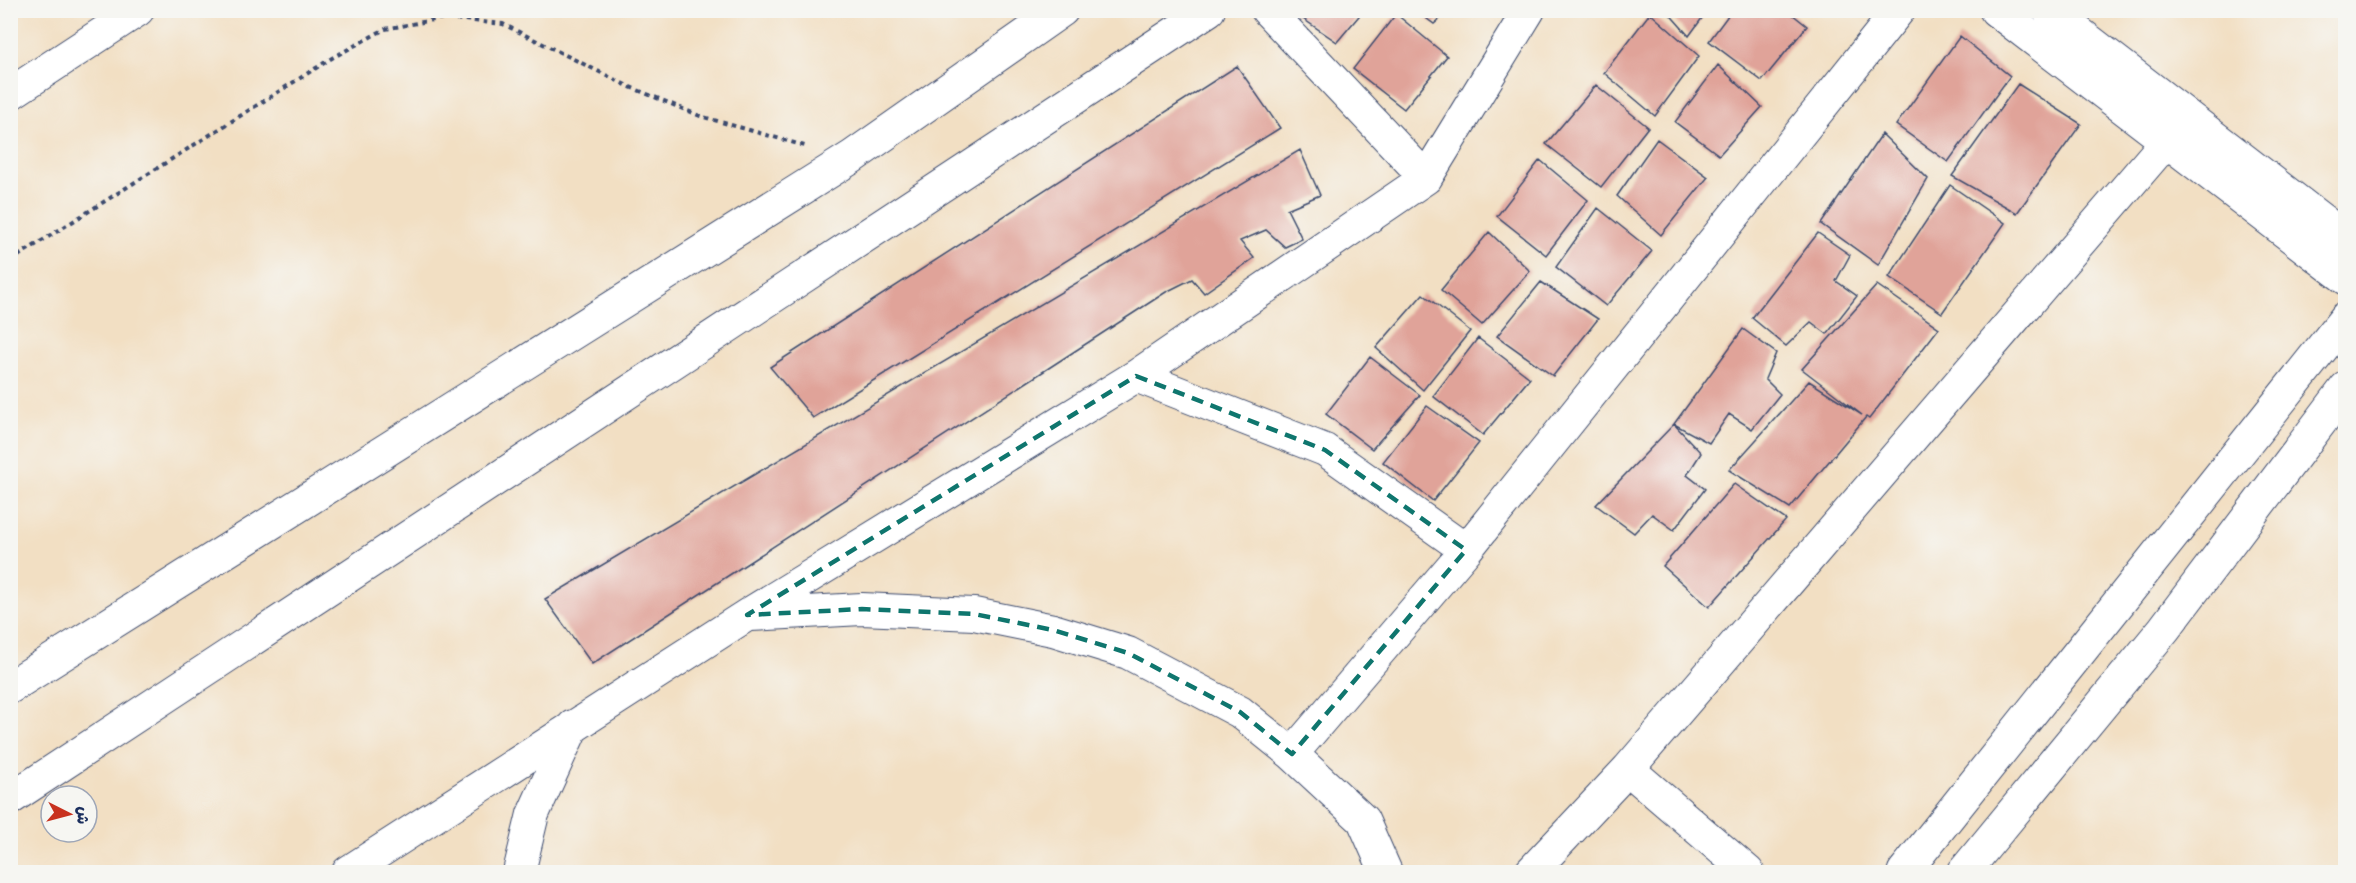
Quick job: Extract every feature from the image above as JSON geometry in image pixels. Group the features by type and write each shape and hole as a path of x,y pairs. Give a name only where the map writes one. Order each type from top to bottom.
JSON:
{"street":[{"path":"10,687 852,157 1062,10"},
{"path":"10,799 1209,10"},
{"path":"1267,10 1426,178"},
{"path":"348,873 747,615 1136,376 1426,178 1529,10"},
{"path":"1292,754 1466,550 1899,10"},
{"path":"1996,10 2346,278"},
{"path":"2049,10 2346,238"},
{"path":"10,94 138,11"},
{"path":"1531,873 1628,769 2188,117"},
{"path":"1904,873 2346,318"},
{"path":"1136,376 1325,450 1466,550"},
{"path":"1964,873 2164,629 2346,388"},
{"path":"747,615 862,609 974,614 1053,630 1128,652 1240,712 1292,754 1363,820 1386,873"},
{"path":"519,873 533,814 573,726"},
{"path":"1628,769 1748,873"}],"path":[{"path":"10,261 332,58 385,29 444,18 503,24 627,86 700,116 775,140 852,157"}],"highlighted area":[{"path":"1136,376 1325,450 1466,550 1292,754 1240,712 1128,653 1053,630 974,614 862,609 747,615"}],"building":[{"path":"1290,10 1364,10 1337,42"},
{"path":"1415,10 1450,10 1434,24"},
{"path":"1666,10 1708,10 1689,36"},
{"path":"1732,10 1787,10 1807,26 1762,81 1709,41"},
{"path":"1650,13 1699,56 1655,116 1604,73"},
{"path":"1396,14 1447,56 1404,109 1353,69"},
{"path":"1960,36 2010,76 1948,162 1896,125"},
{"path":"1718,65 1762,107 1719,155 1675,122"},
{"path":"1237,66 1280,128 813,418 770,367"},
{"path":"2018,84 2081,124 2017,213 1952,176"},
{"path":"1596,85 1648,127 1601,187 1546,144"},
{"path":"1882,134 1928,179 1878,265 1821,224"},
{"path":"1657,139 1708,177 1661,235 1617,196"},
{"path":"1300,150 1320,195 1287,209 1302,239 1285,247 1266,230 1240,241 1254,258 1204,293 1192,279 1166,292 592,664 545,599"},
{"path":"1540,160 1588,200 1546,255 1497,216"},
{"path":"1950,185 2005,223 1942,313 1889,277"},
{"path":"1598,208 1652,251 1606,306 1556,267"},
{"path":"1489,232 1530,271 1482,325 1441,290"},
{"path":"1818,233 1850,255 1836,281 1857,296 1827,334 1811,322 1786,346 1752,318"},
{"path":"1541,282 1598,319 1553,376 1497,336"},
{"path":"1877,285 1939,328 1869,419 1866,417 1790,508 1729,470 1809,381 1862,415 1802,369"},
{"path":"1423,294 1470,331 1423,390 1376,348"},
{"path":"1743,329 1776,353 1765,379 1780,394 1752,429 1729,414 1709,443 1674,424"},
{"path":"1478,338 1530,378 1483,435 1433,396"},
{"path":"1370,357 1420,395 1372,449 1326,414"},
{"path":"1427,406 1479,443 1433,501 1383,462"},
{"path":"1674,424 1701,453 1687,475 1705,489 1674,530 1652,514 1634,533 1596,505"},
{"path":"1734,484 1786,520 1709,607 1663,566"}]}
